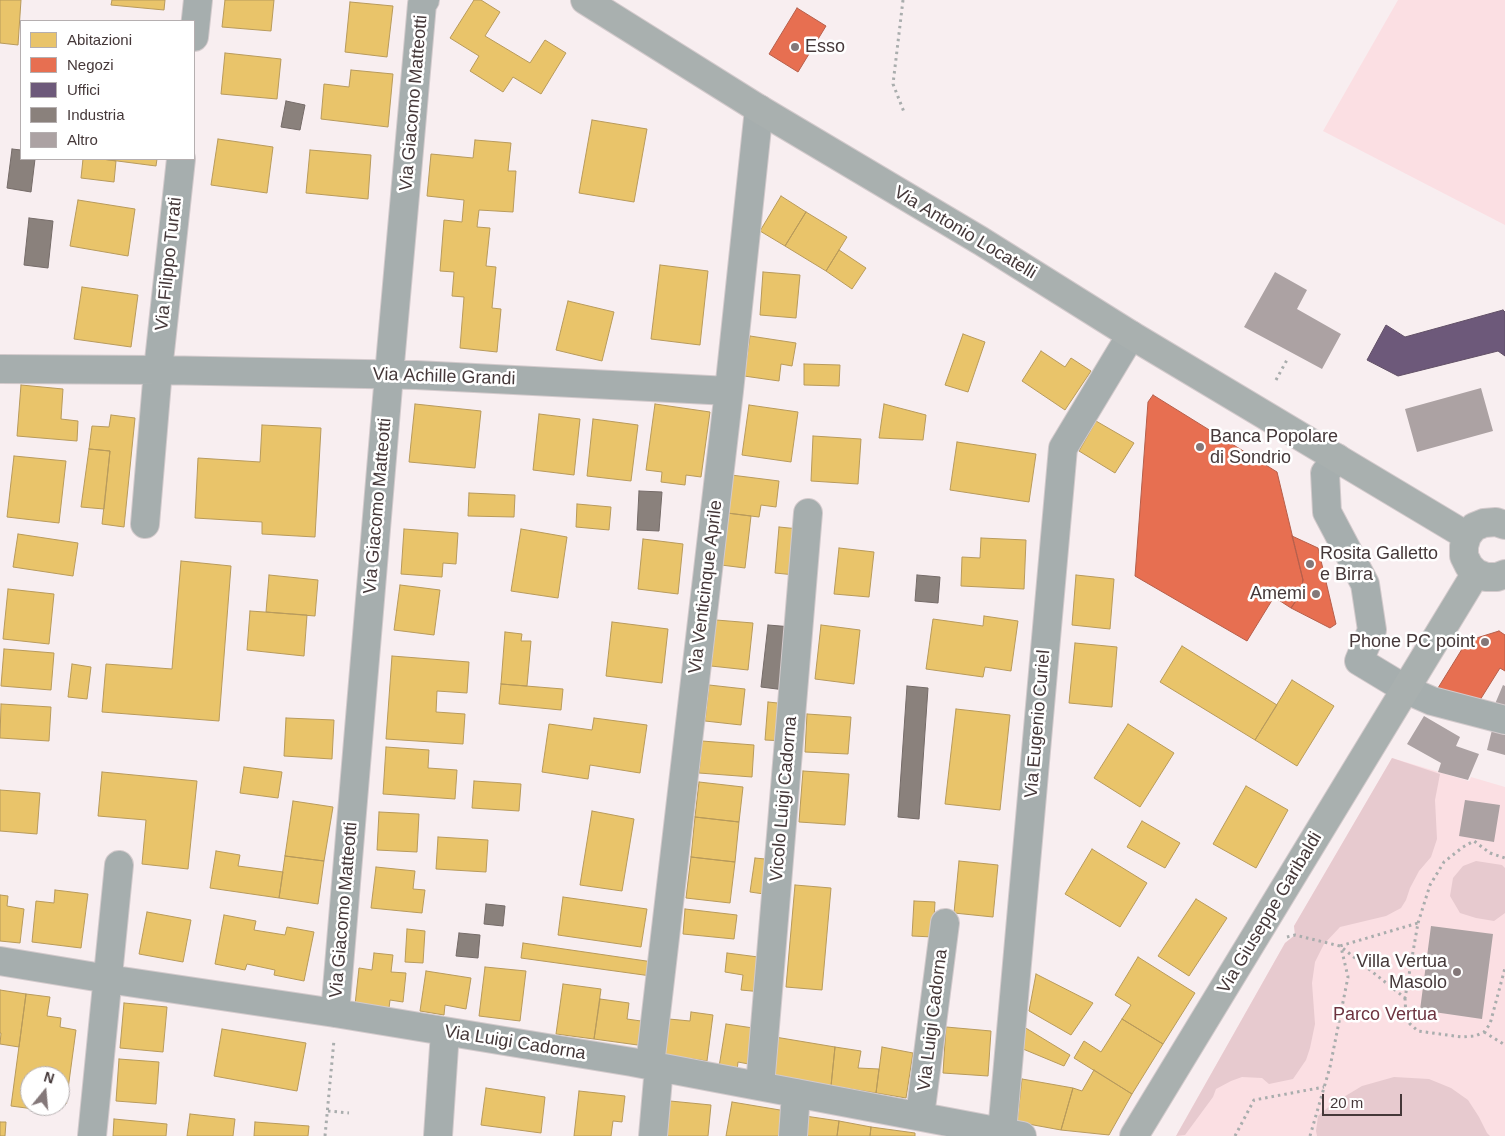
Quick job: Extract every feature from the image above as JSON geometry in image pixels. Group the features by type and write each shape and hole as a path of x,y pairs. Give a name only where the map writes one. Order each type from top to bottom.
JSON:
{"main road":[{"name":"Via Antonio Locatelli","path":"596,5 760,109 1467,536"},
{"path":"1504,524 1484,522 1474,527 1467,536 1464,556 1469,566 1476,573 1486,577 1497,577 1505,574"},
{"name":"Via Giuseppe Garibaldi","path":"1134,1136 1407,690 1476,573"}],"street":[{"path":"195,28 198,0"},
{"name":"Via Giacomo Matteotti","path":"335,1024 389,375 422,4 425,0"},
{"name":"Via Venticinque Aprile","path":"653,1136 654,1066 760,109"},
{"name":"Via Filippo Turati","path":"158,370 181,160"},
{"name":"Via Eugenio Curiel","path":"1012,1134 1063,448 1132,335"},
{"name":"Via Achille Grandi","path":"0,369 389,375 729,391"},
{"path":"145,524 158,370"},
{"path":"1337,458 1325,473 1327,512 1365,584 1372,630 1359,661 1407,690 1432,701 1505,720"},
{"name":"Vicolo Luigi Cadorna","path":"760,1086 808,513"},
{"path":"92,1136 119,865"},
{"name":"Via Luigi Cadorna","path":"920,1116 945,924"},
{"name":"Via Luigi Cadorna","path":"0,961 108,979 335,1024 445,1032 654,1066 1012,1134"},
{"path":"438,1136 445,1032"},
{"path":"793,1136 796,1093"}],"path":[{"path":"903,0 893,84 904,112"},
{"path":"1276,380 1288,358"},
{"path":"1505,858 1490,853 1474,841 1444,862 1430,885 1418,923 1405,998 1406,1018 1418,1031 1462,1037 1474,1036 1484,1032 1493,1016 1505,968"},
{"path":"1340,946 1418,923"},
{"path":"1253,942 1270,953 1282,938 1295,935 1340,946 1405,998"},
{"path":"1310,1136 1324,1087 1348,977 1340,946"},
{"path":"325,1136 335,1024"},
{"path":"1484,1032 1505,1045"},
{"path":"1235,1136 1254,1100 1324,1087"},
{"path":"328,1111 349,1113"}],"green space":[{"path":"1398,0 1505,0 1505,225 1323,131"},
{"name":"Parco Vertua","path":"1392,758 1469,781 1471,777 1505,787 1505,1136 1176,1136 1285,943 1295,935 1294,926"}],"shaded area":[{"path":"1392,758 1440,774 1435,800 1437,839 1431,857 1419,871 1401,908 1386,916 1340,927 1324,944 1315,962 1312,983 1315,1024 1310,1048 1306,1060 1293,1079 1269,1084 1262,1078 1242,1077 1231,1081 1216,1089 1213,1097 1185,1135 1176,1136 1285,943 1295,935 1294,926"},
{"path":"1476,861 1502,865 1505,868 1505,913 1494,921 1460,913 1450,896 1453,878 1463,866"},
{"path":"1394,1077 1429,1079 1451,1088 1468,1100 1490,1136 1317,1136 1318,1116 1332,1104 1362,1086"}],"building: Abitazioni":[{"path":"0,0 21,0 18,45 0,43"},
{"path":"112,0 165,0 164,10 111,5"},
{"path":"225,0 274,0 271,31 222,27"},
{"path":"474,0 481,0 500,12 485,36 530,63 545,40 566,53 541,94 513,77 503,92 470,71 479,56 450,38"},
{"path":"350,2 393,6 387,57 345,52"},
{"path":"225,53 281,59 277,99 221,94"},
{"path":"351,70 393,74 388,127 321,119 324,84 349,87"},
{"path":"592,120 647,129 634,202 579,193"},
{"path":"218,139 273,147 267,193 211,185"},
{"path":"475,140 511,143 508,171 516,171 513,212 479,210 477,227 490,228 486,266 496,267 492,308 501,309 497,352 460,348 464,297 452,296 454,272 440,271 444,220 462,222 464,200 427,196 431,154 473,158"},
{"path":"310,150 371,155 368,199 306,193"},
{"path":"83,160 116,161 114,182 81,178"},
{"path":"110,160 157,160 156,166"},
{"path":"781,196 806,212 785,246 760,231"},
{"path":"78,200 135,209 128,256 70,246"},
{"path":"806,212 847,237 826,271 785,246"},
{"path":"839,250 866,268 852,289 826,271"},
{"path":"660,265 708,271 700,345 651,339"},
{"path":"763,272 800,275 796,318 760,315"},
{"path":"82,287 138,295 131,347 74,339"},
{"path":"568,301 614,312 602,361 556,350"},
{"path":"963,334 985,342 968,392 945,385"},
{"path":"750,336 796,343 792,366 781,364 779,381 744,376"},
{"path":"1041,351 1065,367 1071,358 1091,371 1065,410 1022,381"},
{"path":"804,364 840,365 839,386 804,385"},
{"path":"21,385 63,389 61,419 78,421 77,441 17,436"},
{"path":"415,404 481,411 475,468 409,462"},
{"path":"655,404 710,412 701,477 686,475 685,485 661,482 662,472 646,470"},
{"path":"884,404 926,415 923,440 879,438"},
{"path":"749,405 798,412 791,462 742,455"},
{"path":"539,414 580,419 574,475 533,470"},
{"path":"111,415 135,418 124,527 102,524 110,451 89,449 92,426 109,427"},
{"path":"593,419 638,425 631,481 587,476"},
{"path":"1096,421 1134,443 1115,473 1079,451"},
{"path":"262,425 321,428 315,537 262,534 262,522 195,518 198,458 260,462"},
{"path":"813,436 861,439 858,484 811,481"},
{"path":"957,442 1036,454 1029,502 950,490"},
{"path":"89,449 110,451 104,509 81,507"},
{"path":"14,456 66,461 59,523 7,517"},
{"path":"731,475 779,481 776,507 761,505 759,517 727,513"},
{"path":"469,493 515,495 514,517 468,516"},
{"path":"577,504 611,507 609,530 576,527"},
{"path":"727,513 751,516 745,568 721,565"},
{"path":"779,527 799,529 795,575 775,573"},
{"path":"404,529 458,533 456,564 443,563 442,577 401,574"},
{"path":"521,529 567,537 558,598 511,591"},
{"path":"18,534 78,543 73,576 13,567"},
{"path":"981,538 1026,540 1024,589 961,586 962,557 980,558"},
{"path":"643,539 683,544 678,594 638,589"},
{"path":"839,548 874,552 869,597 834,594"},
{"path":"181,561 231,566 219,721 102,712 106,664 172,669"},
{"path":"269,575 318,580 315,616 266,612"},
{"path":"1076,575 1114,579 1110,629 1072,625"},
{"path":"400,585 440,590 434,635 394,630"},
{"path":"8,589 54,594 49,644 3,639"},
{"path":"250,611 307,615 304,656 247,650"},
{"path":"984,616 1018,621 1011,671 985,667 983,677 926,669 933,619 983,626"},
{"path":"716,620 753,623 748,670 711,666"},
{"path":"612,622 668,629 662,683 606,676"},
{"path":"821,625 860,630 854,684 815,679"},
{"path":"505,632 522,634 521,641 531,641 527,686 501,684"},
{"path":"1075,643 1117,647 1112,707 1069,703"},
{"path":"1182,646 1277,705 1255,740 1160,682"},
{"path":"4,649 54,653 51,690 1,686"},
{"path":"392,656 469,662 467,693 437,691 436,712 465,714 463,744 386,739"},
{"path":"72,664 91,667 87,699 68,697"},
{"path":"1292,680 1334,706 1297,766 1255,740"},
{"path":"501,684 563,689 561,710 499,704"},
{"path":"709,685 745,689 741,725 705,721"},
{"path":"768,702 787,704 785,741 765,740"},
{"path":"1,704 51,707 49,741 0,738"},
{"path":"956,709 1010,715 1000,810 945,804"},
{"path":"807,714 851,717 848,754 805,752"},
{"path":"286,718 334,720 332,759 284,756"},
{"path":"594,718 647,725 640,773 590,765 588,779 542,772 549,724 592,730"},
{"path":"1128,724 1174,753 1140,807 1094,778"},
{"path":"702,741 754,745 752,777 699,773"},
{"path":"386,747 429,750 428,768 457,770 455,799 383,794"},
{"path":"244,767 282,772 278,798 240,793"},
{"path":"803,771 849,774 845,825 799,822"},
{"path":"102,772 197,781 188,869 142,864 146,820 98,816"},
{"path":"474,781 521,784 519,811 472,808"},
{"path":"699,782 743,787 739,822 695,817"},
{"path":"1246,786 1288,810 1256,868 1213,844"},
{"path":"0,790 40,793 37,834 0,831"},
{"path":"293,801 333,807 324,861 285,856"},
{"path":"592,811 634,819 622,891 580,885"},
{"path":"379,812 419,814 417,852 377,850"},
{"path":"695,817 739,822 735,862 691,857"},
{"path":"1142,821 1180,843 1165,868 1127,847"},
{"path":"438,837 488,840 486,872 436,869"},
{"path":"1092,849 1147,883 1120,927 1065,894"},
{"path":"216,851 240,855 238,866 283,872 279,898 210,888"},
{"path":"285,856 324,861 318,904 279,898"},
{"path":"691,857 735,862 730,903 686,898"},
{"path":"755,858 775,860 771,895 750,892"},
{"path":"959,861 998,865 993,917 954,913"},
{"path":"376,867 415,871 413,889 425,890 422,913 371,908"},
{"path":"795,885 831,888 822,990 786,987"},
{"path":"55,890 88,894 81,948 32,942 36,901 54,903"},
{"path":"0,895 8,896 7,906 24,909 20,943 0,941"},
{"path":"563,897 647,909 641,947 558,935"},
{"path":"1196,899 1227,918 1189,976 1158,956"},
{"path":"914,901 935,902 933,937 912,936"},
{"path":"685,909 737,915 734,939 683,934"},
{"path":"147,912 191,920 183,962 139,954"},
{"path":"224,915 256,921 254,930 285,935 287,927 314,932 304,981 274,975 275,970 247,964 245,970 215,964"},
{"path":"407,929 425,931 423,963 405,962"},
{"path":"523,943 653,962 651,976 521,958"},
{"path":"374,953 393,955 391,972 406,973 403,1002 390,1000 389,1008 355,1005 359,968 372,970"},
{"path":"727,953 766,958 762,992 741,990 743,975 725,972"},
{"path":"1138,957 1195,993 1163,1044 1122,1019 1131,1005 1115,995"},
{"path":"485,967 526,971 520,1021 479,1016"},
{"path":"426,971 471,978 466,1009 445,1005 444,1015 420,1011"},
{"path":"1036,974 1093,1003 1071,1035 1029,1011"},
{"path":"563,984 601,989 594,1039 556,1034"},
{"path":"0,990 26,994 19,1047 0,1044"},
{"path":"26,994 50,997 47,1016 61,1018 60,1027 76,1030 70,1074 70,1066 20,1066 20,1107 11,1106"},
{"path":"600,999 629,1003 627,1019 648,1022 645,1046 594,1039"},
{"path":"124,1003 167,1007 163,1052 120,1048"},
{"path":"691,1012 713,1015 707,1061 664,1055 669,1019 690,1021"},
{"path":"1122,1019 1163,1044 1132,1094 1074,1058 1084,1041 1101,1052"},
{"path":"726,1024 760,1029 754,1065 738,1062 737,1071 719,1067"},
{"path":"946,1027 991,1031 988,1076 943,1073"},
{"path":"1024,1027 1070,1055 1064,1066 1023,1049"},
{"path":"222,1029 306,1043 297,1091 214,1076"},
{"path":"775,1037 835,1047 831,1086 772,1075"},
{"path":"835,1047 861,1051 858,1068 879,1069 876,1093 831,1086"},
{"path":"882,1047 913,1053 906,1098 876,1093"},
{"path":"119,1059 159,1062 156,1104 116,1101"},
{"path":"1094,1070 1132,1094 1109,1135 1061,1130 1073,1088 1082,1091"},
{"path":"1022,1079 1073,1088 1061,1130 1017,1122"},
{"path":"486,1088 545,1097 541,1133 481,1125"},
{"path":"579,1091 625,1096 622,1122 613,1121 611,1136 574,1136"},
{"path":"670,1101 711,1105 708,1136 666,1136"},
{"path":"732,1102 786,1111 782,1136 726,1136"},
{"path":"190,1114 235,1119 233,1136 187,1136"},
{"path":"805,1116 839,1121 837,1136 804,1136"},
{"path":"114,1119 167,1124 166,1136 113,1136"},
{"path":"839,1121 871,1127 870,1136 837,1136"},
{"path":"0,1122 6,1122 5,1136 0,1136"},
{"path":"255,1122 309,1126 308,1136 254,1136"},
{"path":"871,1127 915,1133 915,1136 870,1136"}],"building: Negozi":[{"path":"797,8 826,26 798,72 769,54"},
{"path":"1153,395 1277,472 1303,580 1300,595 1291,608 1274,597 1247,641 1135,576 1148,402"},
{"path":"1292,536 1318,548 1336,624 1330,628 1291,608 1300,595 1303,580"},
{"path":"1499,631 1505,635 1505,671 1500,668 1475,708 1438,688 1467,641"}],"building: Uffici":[{"path":"1503,310 1505,312 1505,356 1498,351 1398,376 1367,360 1386,325 1405,337"}],"building: Industria":[{"path":"286,101 305,105 300,130 281,127"},
{"path":"12,149 20,150 20,160 35,160 31,192 7,188"},
{"path":"29,218 53,221 48,268 24,265"},
{"path":"639,491 662,492 659,531 637,530"},
{"path":"917,575 940,577 938,603 915,601"},
{"path":"768,625 792,627 785,690 761,687"},
{"path":"907,686 928,688 919,819 898,817"},
{"path":"486,904 505,906 503,926 484,924"},
{"path":"459,933 480,935 478,958 456,956"}],"building: Altro":[{"path":"1275,272 1307,290 1297,309 1341,334 1322,369 1244,327"},
{"path":"1481,388 1493,431 1417,452 1405,409"},
{"path":"1503,685 1505,686 1505,714 1492,711"},
{"path":"1424,716 1460,737 1456,746 1479,754 1468,780 1438,772 1441,763 1407,744"},
{"path":"1493,726 1505,729 1505,755 1487,750"},
{"path":"1465,800 1500,805 1494,842 1459,836"},
{"name":"Villa Vertua Masolo","path":"1431,926 1493,934 1482,1019 1420,1010"}],"place":[{"name":"Esso","path":"795,47"},
{"name":"Banca Popolare di Sondrio","path":"1200,447"},
{"name":"Rosita Galletto e Birra","path":"1310,564"},
{"name":"Amemi","path":"1316,594"},
{"name":"Phone PC point","path":"1485,642"},
{"name":"Villa Vertua Masolo","path":"1457,972"}]}
